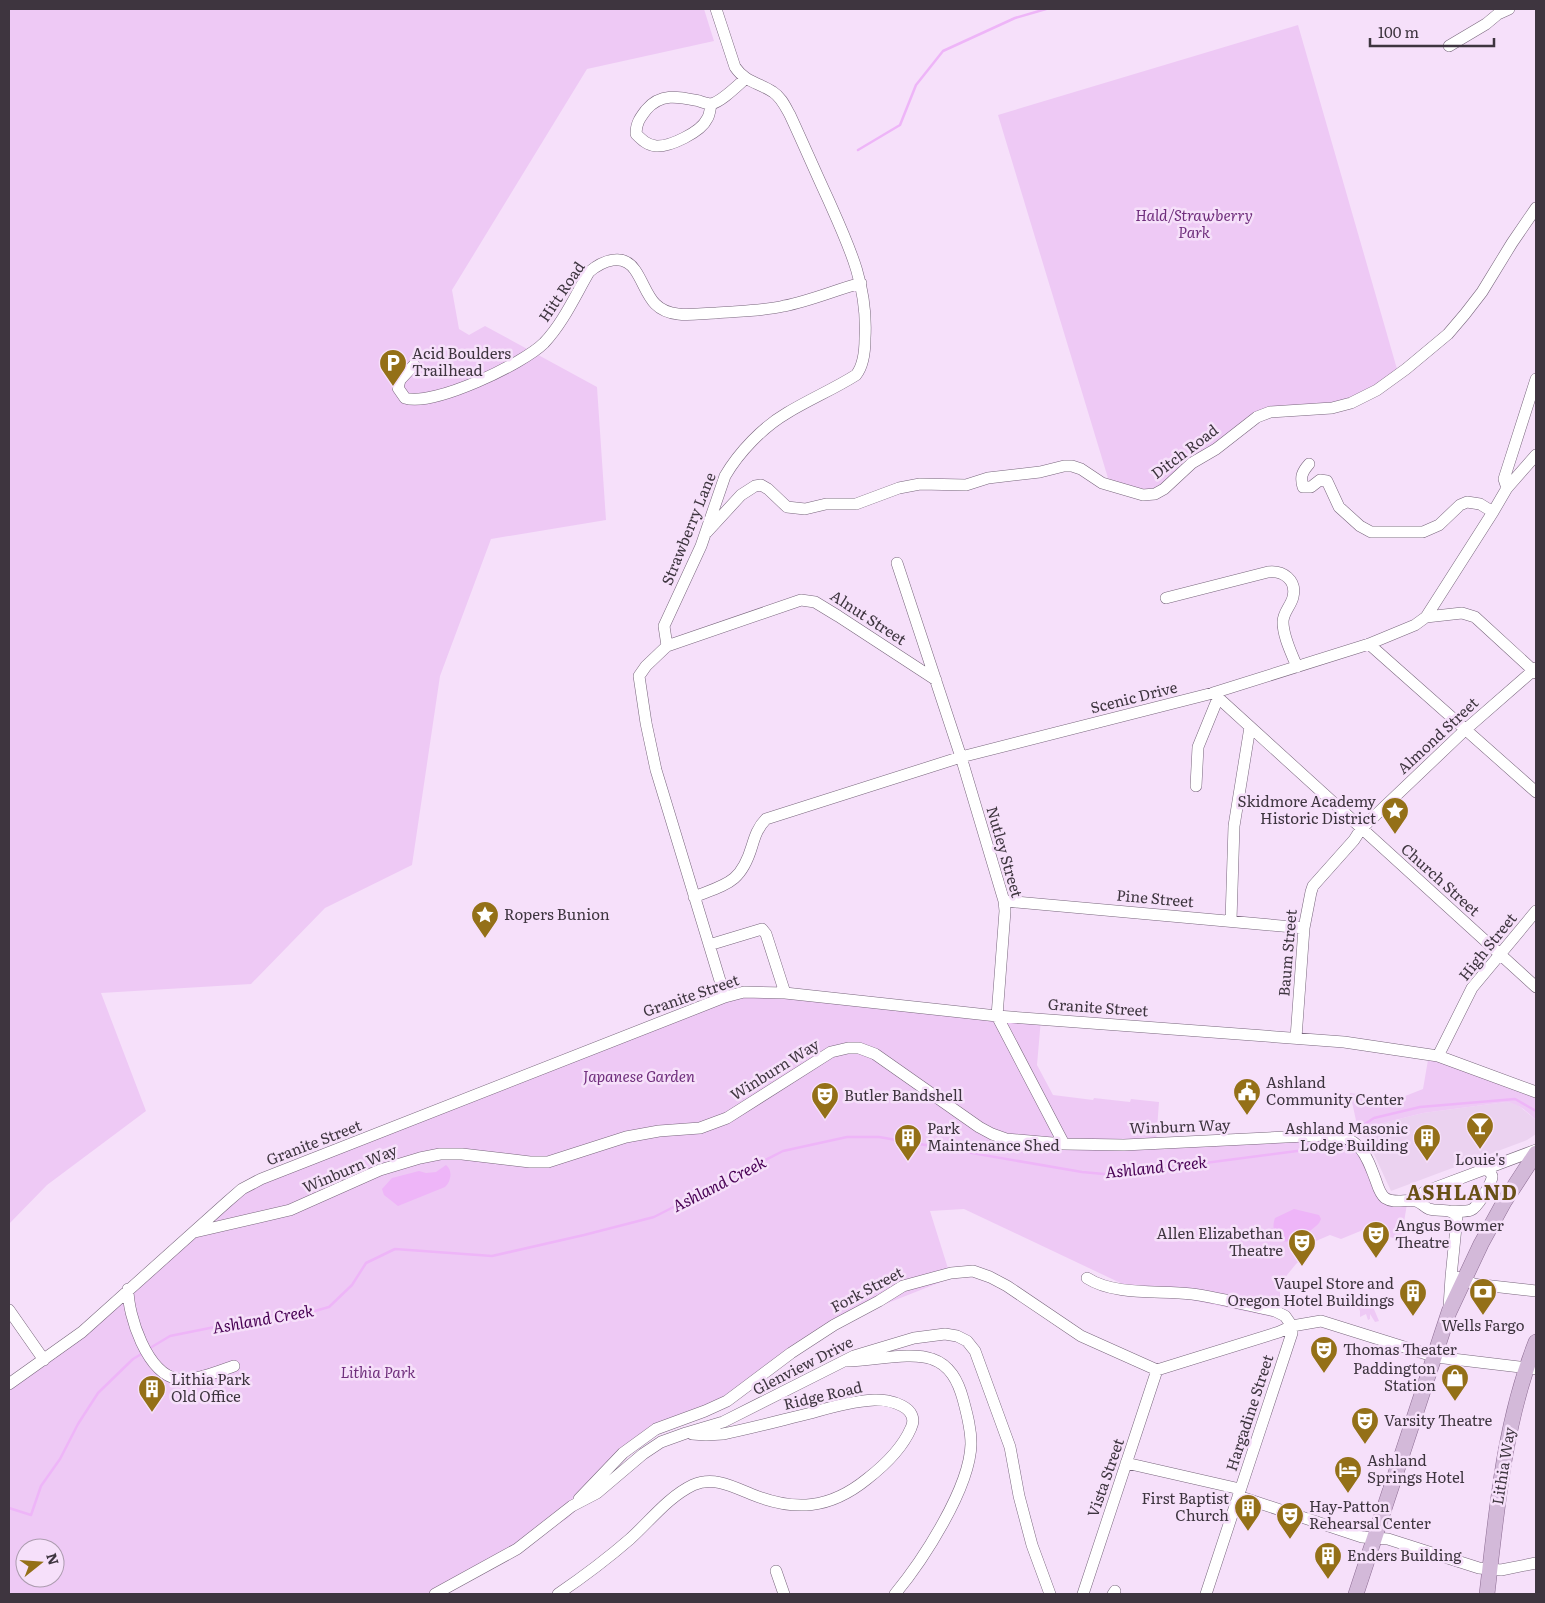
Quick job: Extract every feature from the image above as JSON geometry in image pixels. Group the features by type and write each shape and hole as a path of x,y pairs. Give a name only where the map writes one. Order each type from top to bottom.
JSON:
{"main road":[{"path":"1356,1594 1436,1357 1449,1312 1481,1244 1504,1202 1536,1151"},
{"name":"Lithia Way","path":"1487,1594 1503,1460 1514,1410 1532,1368 1536,1342"}],"street":[{"path":"711,104 707,120 702,126 670,145 656,146 646,144 636,134 636,126 639,119 650,106 660,99 670,96 711,104 728,95 745,79 735,67 716,9"},
{"path":"1449,46 1486,24 1498,14 1509,9"},
{"name":"Strawberry Lane","path":"667,646 664,626 707,532 725,476 736,459 766,429 786,414 849,379 859,370 865,349 866,330 861,283 844,236 783,103 774,92 745,79"},
{"name":"Ditch Road","path":"707,532 741,495 755,486 761,485 787,507 805,509 826,504 856,504 899,488 920,484 966,485 988,478 1040,472 1064,466 1082,469 1102,483 1120,489 1143,495 1155,494 1164,489 1192,463 1216,449 1257,417 1270,412 1332,408 1351,403 1377,390 1406,369 1448,334 1465,314 1482,292 1536,208"},
{"name":"Hitt Road","path":"414,365 400,380 398,388 405,398 412,400 438,395 469,385 515,363 544,343 560,322 589,272 611,260 622,260 632,266 647,295 654,303 660,308 678,314 768,310 803,302 861,283"},
{"path":"1507,488 1504,479 1536,379"},
{"name":"Scenic Drive","path":"694,897 724,885 737,877 748,861 758,829 766,819 961,757 1216,696 1369,644 1416,625 1426,617 1507,488 1536,455"},
{"path":"1309,464 1300,478 1303,487 1311,487 1320,480 1327,481 1339,507 1360,526 1371,532 1423,532 1440,526 1460,505 1467,502 1480,504 1493,512"},
{"name":"Nutley Street","path":"897,563 961,757 1004,901 1005,911 997,1016"},
{"path":"1166,598 1260,574 1281,572 1288,577 1293,586 1292,599 1285,613 1283,626 1297,667"},
{"name":"Alnut Street","path":"667,646 790,603 809,600 838,616 936,680"},
{"path":"1426,617 1462,613 1475,617 1535,670"},
{"path":"1369,644 1536,792"},
{"path":"667,646 646,666 639,676 639,683 656,770 725,997"},
{"name":"Almond Street","path":"1361,830 1465,730 1535,670"},
{"path":"1196,786 1198,747 1216,696"},
{"name":"Church Street","path":"1216,696 1361,830 1536,987"},
{"path":"1230,920 1234,826 1250,727"},
{"name":"Baum Street","path":"1296,1038 1304,928 1313,886 1361,830"},
{"name":"Pine Street","path":"1004,901 1304,928"},
{"name":"High Street","path":"1438,1056 1472,988 1536,911"},
{"path":"709,946 762,929 766,934 785,993"},
{"name":"Granite Street","path":"9,1384 82,1332 242,1189 261,1179 725,997 744,992 785,993 997,1016 1344,1042 1438,1056 1536,1092"},
{"path":"997,1016 1064,1144"},
{"name":"Winburn Way","path":"193,1232 290,1210 380,1170 420,1158 440,1154 462,1154 530,1162 548,1162 626,1137 700,1128 727,1118 831,1052 848,1048 868,1051 883,1058 920,1087 979,1127 1006,1140 1064,1144 1124,1145 1337,1136 1348,1139 1365,1154 1380,1191 1385,1198 1417,1201 1428,1209 1451,1211 1471,1210 1476,1207 1492,1181 1492,1175 1489,1171 1483,1169"},
{"path":"1417,1201 1424,1192 1536,1151"},
{"path":"1449,1312 1457,1217 1451,1211"},
{"path":"1452,1265 1454,1273 1464,1281 1474,1284 1536,1291"},
{"name":"Fork Street","path":"572,1506 623,1453 650,1432 727,1401 812,1338 903,1286 951,1273 973,1271 990,1277 1081,1336 1157,1370"},
{"path":"1087,1278 1096,1284 1111,1288 1193,1294 1274,1311 1285,1316 1292,1326"},
{"path":"128,1289 130,1306 145,1350 164,1372 177,1380 193,1378 234,1366"},
{"path":"9,1310 44,1360"},
{"path":"1157,1370 1279,1332 1292,1326 1321,1321 1436,1357 1532,1368"},
{"name":"Hargadine Street","path":"1206,1594 1292,1333 1292,1326"},
{"name":"Glenview Drive","path":"435,1594 517,1549 572,1506 597,1493 653,1447 686,1433 732,1419 869,1350 931,1335 945,1334 957,1336 975,1351 1010,1447 1019,1496 1032,1545 1050,1594"},
{"path":"845,1362 923,1356 940,1362 956,1379 968,1417 970,1451 962,1485 941,1526 895,1594"},
{"name":"Vista Street","path":"1083,1594 1157,1370"},
{"name":"Ridge Road","path":"558,1594 616,1550 676,1496 698,1483 710,1481 724,1483 770,1500 801,1506 821,1503 846,1494 880,1470 892,1457 912,1428 913,1418 912,1414 905,1407 886,1400 874,1400 833,1407 723,1434 686,1433"},
{"path":"1126,1463 1239,1492 1362,1537 1388,1539 1479,1568 1501,1570 1536,1563"},
{"path":"776,1571 784,1594"}],"shaded area":[{"path":"1506,1102 1518,1105 1536,1120 1536,1134 1527,1140 1391,1191 1367,1139 1359,1134 1371,1126 1423,1113"},
{"path":"446,1165 450,1170 450,1176 449,1182 445,1187 398,1206 384,1195 382,1189 392,1178 419,1171 426,1173 436,1172"},
{"path":"1294,1209 1319,1215 1321,1219 1315,1227 1297,1239 1284,1241 1279,1239 1274,1230 1275,1218"}],"green space":[{"path":"9,9 704,9 714,41 587,69 452,290 459,329 469,335 485,326 597,387 606,520 491,539 440,676 412,865 325,908 251,984 101,993 146,1111 47,1185 9,1224"},
{"name":"Hald/Strawberry Park","path":"1298,25 1397,369 1369,390 1332,404 1262,410 1157,490 1127,487 1108,478 998,115"},
{"name":"Lithia Park","path":"735,994 1041,1019 1037,1065 1053,1095 1093,1100 1094,1098 1130,1102 1131,1099 1159,1102 1156,1143 1262,1139 1351,1141 1380,1191 1407,1204 1401,1240 1363,1230 1341,1239 1330,1235 1316,1241 1287,1275 1280,1290 1280,1304 1273,1317 1129,1287 964,1209 930,1211 951,1278 870,1310 801,1350 746,1393 670,1427 635,1447 568,1518 498,1560 435,1594 9,1594 9,1384 44,1360 242,1189"},
{"path":"1428,1060 1437,1061 1536,1098 1536,1120 1519,1106 1506,1102 1423,1113 1371,1126 1359,1134 1350,1093 1395,1100 1423,1089"},
{"path":"1368,1295 1379,1321 1375,1322 1370,1314 1370,1319 1368,1320 1366,1314 1360,1317 1357,1304 1361,1305 1360,1298 1364,1301"}],"waterway":[{"path":"858,150 900,125 916,85 943,51 1015,18 1046,9"},
{"name":"Ashland Creek","path":"1348,1135 1374,1118 1420,1107 1515,1099 1536,1111"},
{"name":"Ashland Creek","path":"150,1348 170,1336 275,1315 304,1314 329,1307 352,1285 366,1263 395,1249 492,1256 584,1235 654,1217 783,1151 847,1137 879,1137 1082,1172 1104,1174 1151,1170 1328,1147 1339,1141"},
{"name":"Ashland Creek","path":"9,1508 31,1515 41,1486 60,1459 78,1424 98,1393 133,1359 143,1353"}],"place":[{"name":"Acid Boulders Trailhead","path":"393,387"},
{"name":"Skidmore Academy Historic District","path":"1395,835"},
{"name":"Ropers Bunion","path":"485,939"},
{"name":"Ashland Community Center","path":"1247,1116"},
{"name":"Butler Bandshell","path":"825,1120"},
{"name":"Louie's","path":"1480,1150"},
{"name":"Park Maintenance Shed","path":"908,1162"},
{"name":"Ashland Masonic Lodge Building","path":"1427,1162"},
{"name":"Angus Bowmer Theatre","path":"1376,1259"},
{"name":"Allen Elizabethan Theatre","path":"1302,1267"},
{"name":"Wells Fargo","path":"1483,1316"},
{"name":"Vaupel Store and Oregon Hotel Buildings","path":"1413,1317"},
{"name":"Thomas Theater","path":"1324,1374"},
{"name":"Paddington Station","path":"1455,1402"},
{"name":"Lithia Park Old Office","path":"152,1413"},
{"name":"Varsity Theatre","path":"1365,1445"},
{"name":"Ashland Springs Hotel","path":"1348,1494"},
{"name":"First Baptist Church","path":"1248,1532"},
{"name":"Hay-Patton Rehearsal Center","path":"1290,1540"},
{"name":"Enders Building","path":"1328,1580"}],"district":[{"name":"ASHLAND","path":"1462,1193"}],"park label":[{"name":"Japanese Garden","path":"639,1077"}]}
